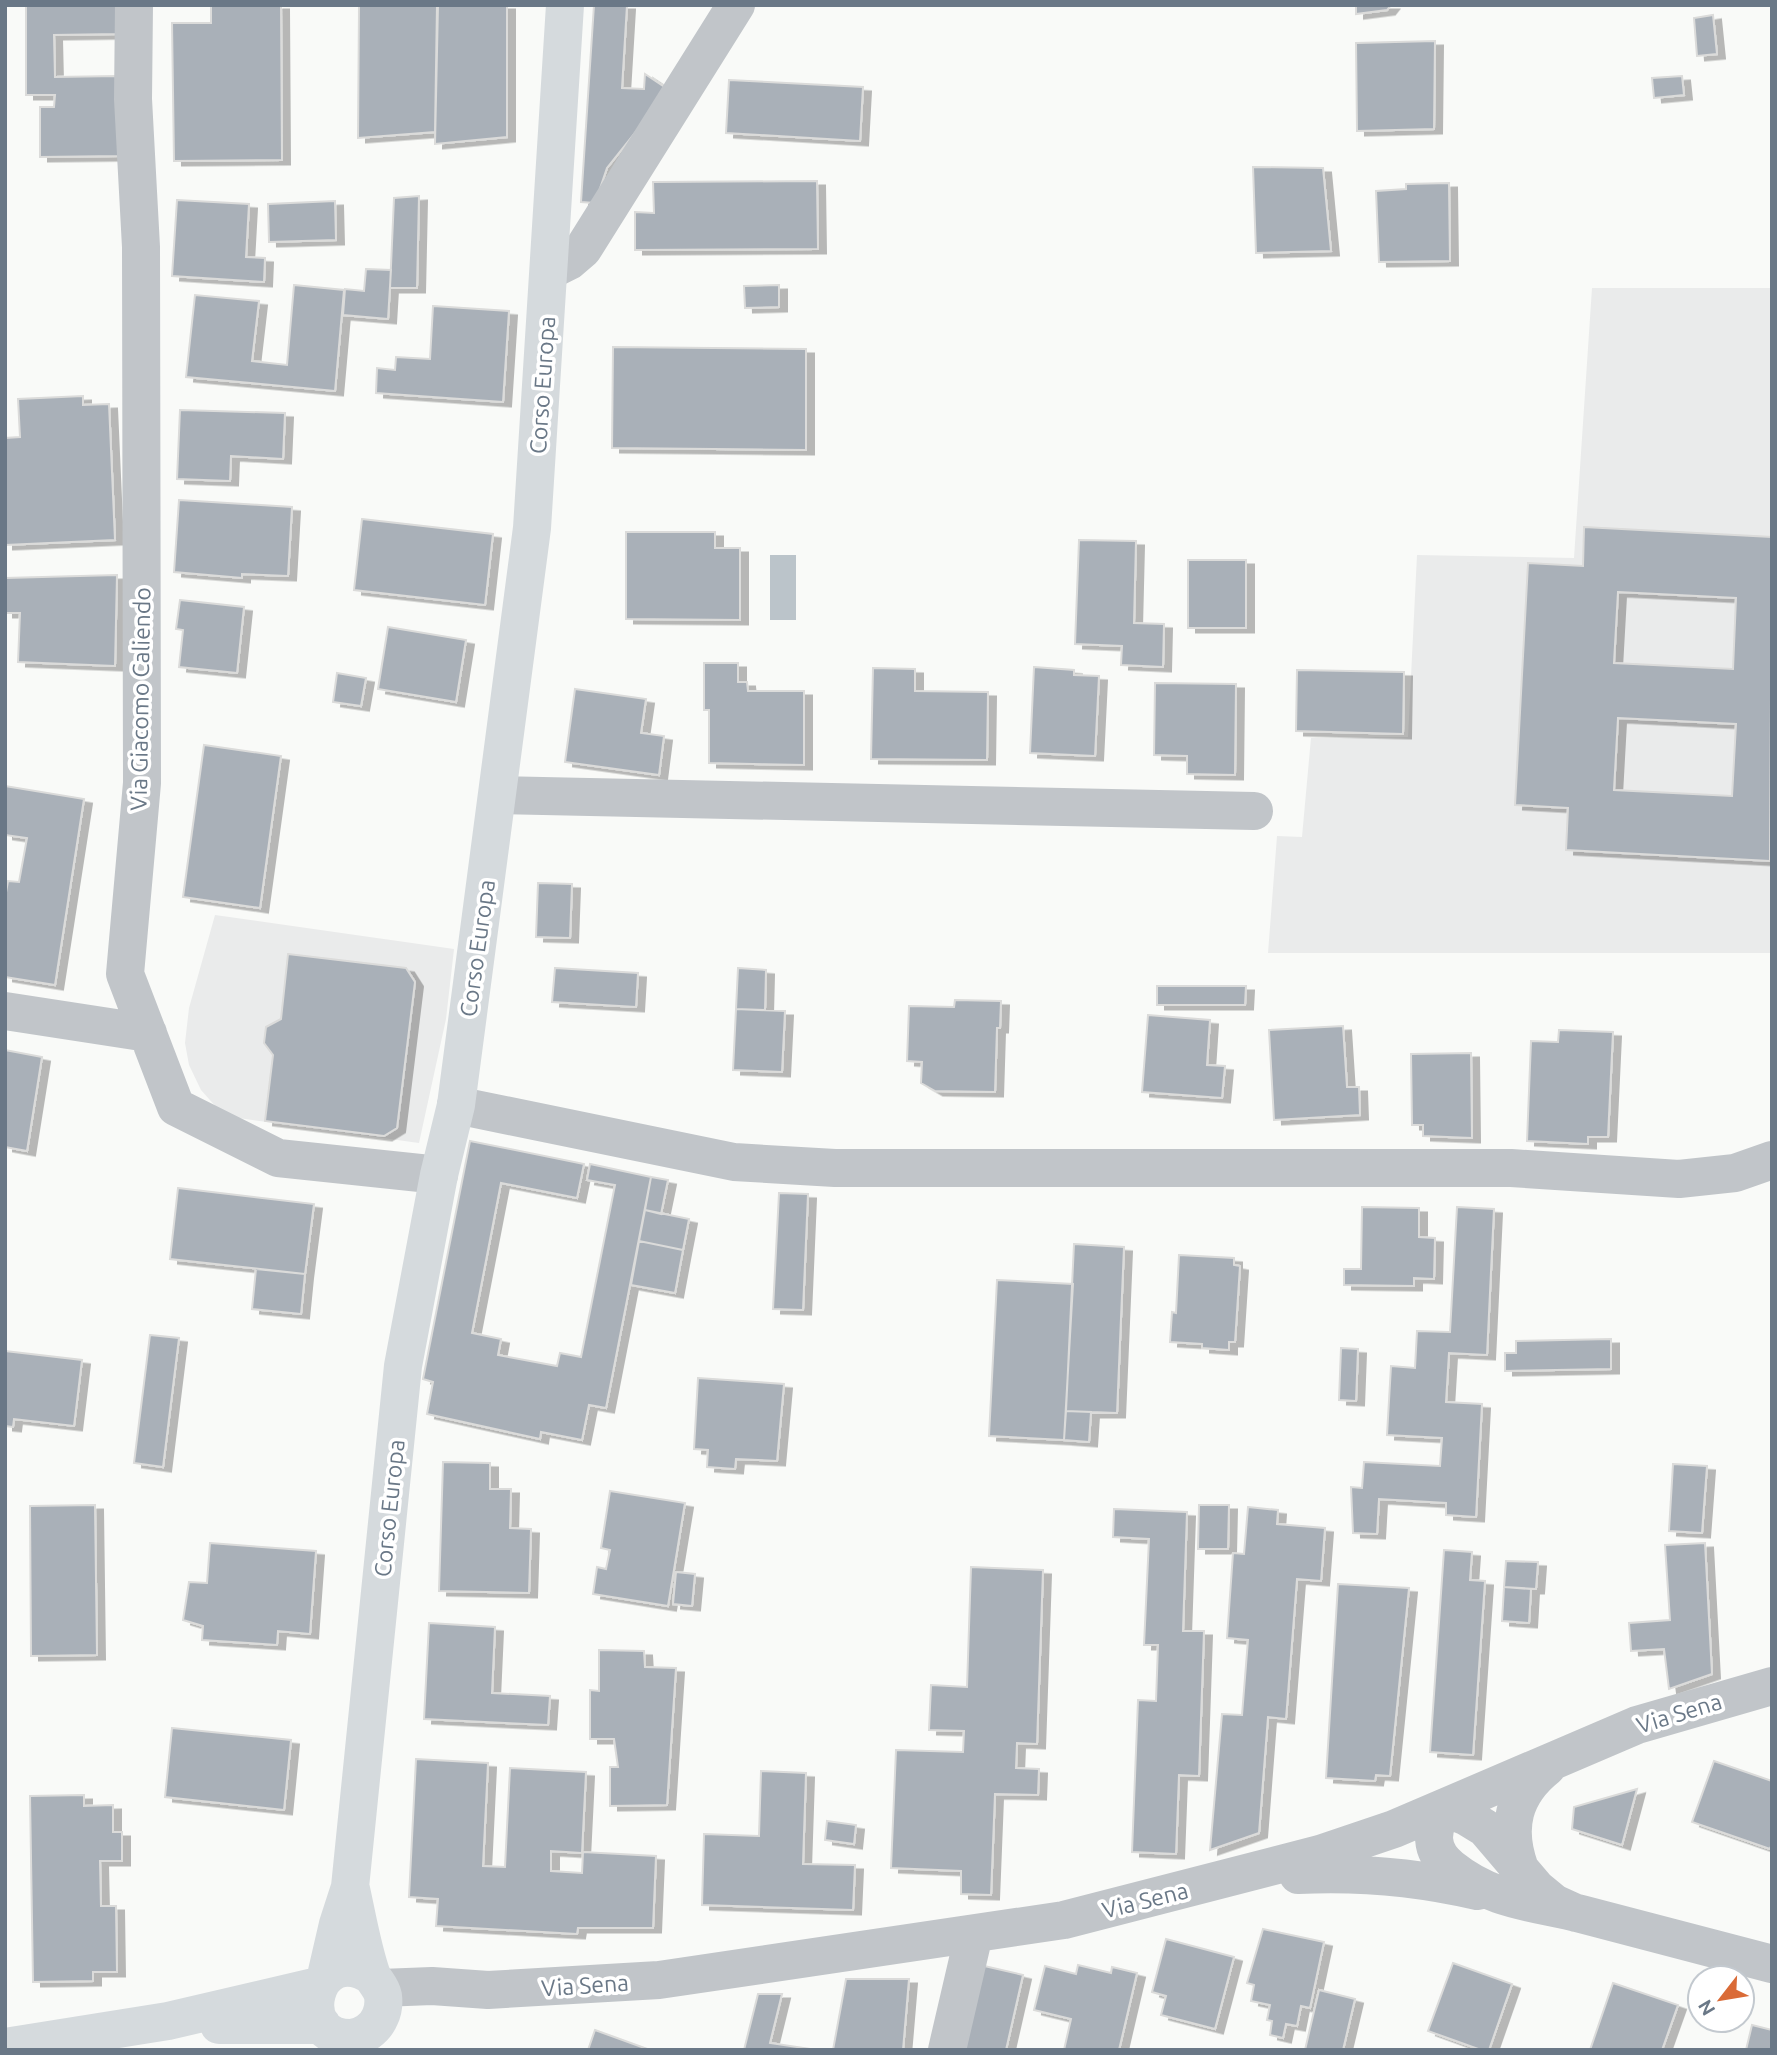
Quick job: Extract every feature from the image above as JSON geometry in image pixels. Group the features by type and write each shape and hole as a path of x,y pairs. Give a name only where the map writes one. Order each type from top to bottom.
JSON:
{"main road":[{"name":"Corso Europa","path":"350,1886 403,1366 439,1175 456,1105 499,795 532,528 565,5"},
{"path":"350,1886 314,2006 356,2022"},
{"path":"350,1886 356,2022"},
{"path":"5,2047 168,2021 322,1981 344,1968 354,1968 356,2022"},
{"path":"168,2021 205,2025 356,2022"}],"street":[{"name":"Via Giacomo Caliendo","path":"134,5 133,99 141,247 142,783 125,974 176,1107 278,1158 439,1175"},
{"path":"549,271 569,261 583,249 736,5"},
{"path":"499,795 1254,811"},
{"path":"5,1011 148,1033"},
{"path":"456,1105 734,1162 835,1168 1511,1168 1679,1179 1735,1174 1772,1160"},
{"name":"Via Sena","path":"356,2022 488,1990 659,1980 1064,1920 1321,1854 1394,1829 1637,1725 1772,1686"},
{"path":"1513,1884 1513,1823 1517,1806 1524,1789 1556,1760"},
{"path":"1513,1884 1485,1828 1468,1816 1445,1808 1435,1821 1435,1843 1449,1867 1472,1882 1513,1884 1537,1889 1554,1903 1576,1913 1772,1964"},
{"path":"1233,1877 1354,1873 1401,1876 1444,1883 1513,1884"},
{"path":"947,2050 974,1934"}],"shaded area":[{"path":"1592,288 1772,288 1772,953 1268,953 1277,836 1302,837 1311,738 1408,737 1417,555 1574,558"},
{"path":"770,555 796,555 796,620 770,620"},
{"path":"215,915 454,949 446,1019 419,1143 231,1117 217,1108 201,1090 189,1065 185,1043 189,1008"}],"building":[{"path":"26,5 117,5 117,34 54,35 55,77 118,76 118,156 40,157 40,107 54,107 55,95 26,95"},
{"path":"211,5 281,5 282,160 174,161 172,23 211,23"},
{"path":"359,5 437,5 435,132 358,138"},
{"path":"438,5 507,5 507,137 435,144"},
{"path":"594,5 627,5 622,88 644,89 645,74 669,90 607,168 595,203 581,202"},
{"path":"1356,5 1391,5 1387,10 1356,14"},
{"path":"1713,15 1717,54 1697,56 1694,18"},
{"path":"1435,41 1434,129 1357,131 1356,43"},
{"path":"1682,76 1684,95 1654,98 1652,78"},
{"path":"729,80 863,87 860,141 726,133"},
{"path":"1253,167 1323,168 1331,251 1256,253"},
{"path":"817,181 818,249 635,250 635,212 654,213 653,182"},
{"path":"1449,183 1450,261 1379,262 1376,191 1406,189 1406,184"},
{"path":"419,196 417,288 390,288 394,198"},
{"path":"177,200 249,204 246,257 265,258 264,282 172,276"},
{"path":"335,201 336,240 269,242 268,204"},
{"path":"366,269 391,270 388,319 343,315 345,289 364,291"},
{"path":"294,285 344,290 335,391 186,377 195,295 259,301 252,361 287,365"},
{"path":"779,285 779,307 745,308 744,286"},
{"path":"433,306 509,311 503,402 376,393 377,368 395,370 396,357 430,359"},
{"path":"613,347 806,349 806,450 612,448"},
{"path":"83,396 83,405 109,404 115,540 5,545 5,438 20,437 18,399"},
{"path":"180,410 285,413 283,459 231,456 230,481 177,479"},
{"path":"179,500 292,507 288,576 242,574 242,578 174,572"},
{"path":"362,519 493,534 485,605 354,590"},
{"path":"1584,527 1772,537 1770,861 1566,850 1568,808 1515,805 1528,563 1583,566","holes":["1618,592 1736,598 1733,669 1614,663","1618,718 1736,724 1732,796 1614,790"]},
{"path":"626,532 715,532 715,548 740,548 740,620 626,619"},
{"path":"1079,540 1136,541 1134,623 1164,624 1163,667 1121,665 1122,646 1075,644"},
{"path":"1188,560 1246,560 1246,628 1188,628"},
{"path":"117,575 115,666 18,662 20,613 5,613 5,578"},
{"path":"180,600 244,607 237,673 179,667 183,630 176,629"},
{"path":"388,627 466,640 456,702 378,689"},
{"path":"704,663 738,663 738,682 747,682 748,691 804,691 804,765 709,763 709,710 704,710"},
{"path":"1034,667 1074,670 1074,675 1099,676 1095,756 1030,753"},
{"path":"873,668 915,669 915,691 988,692 987,760 871,759"},
{"path":"1297,670 1404,672 1403,734 1296,731"},
{"path":"337,673 366,678 361,706 333,702"},
{"path":"1155,683 1236,684 1235,775 1187,774 1187,756 1154,755"},
{"path":"575,689 646,699 641,733 664,736 659,775 565,762"},
{"path":"204,745 281,756 260,908 183,897"},
{"path":"5,786 84,799 55,985 5,977 5,898 8,881 19,882 27,838 5,835"},
{"path":"538,883 572,884 570,938 536,937"},
{"path":"288,954 406,968 415,982 397,1128 384,1136 265,1121 273,1055 264,1043 266,1027 281,1019"},
{"path":"555,968 638,973 636,1007 552,1002"},
{"path":"738,968 766,970 765,1010 736,1009"},
{"path":"1157,986 1246,986 1245,1005 1157,1005"},
{"path":"955,1000 1001,1001 1000,1028 997,1028 995,1092 935,1091 921,1083 922,1062 907,1061 909,1006 954,1007"},
{"path":"736,1009 785,1011 782,1072 733,1070"},
{"path":"1148,1015 1210,1020 1207,1065 1225,1066 1222,1098 1142,1092"},
{"path":"1343,1026 1347,1087 1359,1087 1360,1115 1274,1120 1269,1030"},
{"path":"1559,1030 1613,1032 1608,1137 1588,1137 1588,1144 1527,1141 1531,1041 1558,1042"},
{"path":"5,1050 42,1057 27,1151 5,1147"},
{"path":"1471,1053 1472,1138 1423,1136 1423,1125 1412,1125 1411,1054"},
{"path":"470,1141 584,1164 577,1198 501,1183 472,1333 501,1339 498,1355 557,1366 560,1353 581,1357 615,1185 587,1180 590,1164 651,1177 606,1408 589,1405 582,1440 541,1432 540,1439 427,1414 433,1382 423,1379"},
{"path":"651,1177 668,1180 661,1214 645,1210"},
{"path":"178,1188 314,1204 305,1274 170,1259"},
{"path":"779,1193 808,1194 803,1310 773,1309"},
{"path":"1362,1207 1419,1208 1419,1237 1435,1238 1434,1279 1414,1278 1414,1286 1344,1285 1344,1269 1361,1269"},
{"path":"1457,1207 1494,1209 1487,1355 1449,1353 1446,1402 1482,1404 1476,1517 1446,1515 1446,1503 1379,1499 1377,1534 1353,1533 1351,1487 1362,1488 1364,1462 1440,1466 1442,1438 1387,1435 1391,1366 1415,1368 1417,1331 1450,1332"},
{"path":"645,1210 689,1219 683,1250 639,1241"},
{"path":"639,1241 683,1250 675,1293 631,1285"},
{"path":"1074,1244 1124,1247 1117,1413 1066,1411"},
{"path":"1179,1255 1234,1258 1234,1265 1240,1266 1235,1342 1229,1342 1229,1350 1202,1348 1202,1344 1170,1342 1172,1312 1176,1313"},
{"path":"256,1269 305,1274 301,1314 252,1309"},
{"path":"997,1280 1073,1284 1064,1440 989,1436"},
{"path":"150,1335 179,1338 163,1467 134,1463"},
{"path":"1611,1339 1611,1369 1505,1371 1505,1353 1516,1353 1516,1341"},
{"path":"1341,1348 1358,1349 1356,1401 1339,1400"},
{"path":"5,1351 82,1360 74,1426 14,1419 13,1427 5,1426"},
{"path":"698,1378 784,1384 777,1461 736,1459 735,1469 707,1467 708,1450 694,1449"},
{"path":"1066,1411 1091,1412 1089,1442 1064,1440"},
{"path":"443,1462 490,1463 490,1489 511,1489 510,1528 531,1529 529,1593 439,1591"},
{"path":"1673,1464 1707,1466 1702,1533 1669,1531"},
{"path":"610,1491 685,1503 668,1606 593,1594 597,1567 606,1569 610,1550 601,1548"},
{"path":"95,1505 97,1655 31,1656 30,1506"},
{"path":"1199,1505 1229,1505 1228,1549 1198,1549"},
{"path":"1248,1507 1278,1510 1277,1524 1325,1528 1321,1581 1297,1579 1286,1719 1268,1717 1259,1833 1210,1850 1222,1714 1242,1715 1248,1640 1227,1638 1233,1553 1244,1554"},
{"path":"1114,1509 1187,1512 1183,1631 1204,1631 1199,1776 1179,1775 1176,1854 1132,1852 1138,1700 1156,1701 1158,1645 1144,1645 1149,1539 1113,1537"},
{"path":"210,1543 316,1551 310,1634 278,1631 277,1645 202,1640 203,1626 183,1620 189,1582 207,1583"},
{"path":"1705,1543 1712,1674 1669,1689 1664,1649 1631,1651 1629,1623 1670,1620 1665,1545"},
{"path":"1444,1550 1472,1552 1470,1580 1485,1581 1473,1755 1430,1752"},
{"path":"1506,1561 1538,1562 1536,1589 1504,1587"},
{"path":"971,1567 1043,1570 1037,1744 1017,1743 1016,1768 1039,1769 1038,1795 995,1794 991,1895 961,1894 961,1871 891,1868 896,1750 963,1752 964,1731 929,1730 931,1685 967,1687"},
{"path":"676,1572 695,1574 692,1606 673,1604"},
{"path":"1338,1584 1409,1588 1390,1776 1376,1775 1375,1781 1326,1778"},
{"path":"1504,1587 1531,1589 1529,1623 1502,1621"},
{"path":"429,1623 495,1627 492,1693 550,1696 548,1725 424,1719"},
{"path":"599,1650 644,1651 645,1667 676,1668 667,1805 610,1806 610,1767 618,1767 614,1739 590,1739 590,1690 599,1691"},
{"path":"172,1728 291,1740 284,1810 165,1797"},
{"path":"416,1759 488,1763 483,1866 505,1867 510,1768 586,1772 582,1853 551,1851 551,1871 582,1873 583,1852 656,1856 653,1928 578,1928 577,1934 436,1926 438,1899 409,1897"},
{"path":"1714,1761 1772,1781 1770,1849 1692,1822"},
{"path":"761,1771 806,1773 803,1864 855,1865 853,1910 702,1905 704,1834 759,1836"},
{"path":"1637,1789 1622,1845 1572,1829 1574,1807"},
{"path":"84,1795 84,1806 113,1805 113,1832 122,1832 122,1861 100,1861 101,1906 116,1906 117,1972 93,1972 93,1981 33,1982 30,1796"},
{"path":"827,1821 856,1825 854,1844 825,1840"},
{"path":"1263,1929 1324,1942 1310,2008 1301,2006 1297,2026 1286,2024 1283,2038 1270,2035 1272,2021 1267,2020 1270,2005 1251,2001 1254,1985 1247,1983"},
{"path":"1166,1939 1234,1957 1215,2029 1161,2015 1166,1996 1152,1992"},
{"path":"1453,1963 1512,1984 1489,2050 1481,2050 1428,2031"},
{"path":"980,1965 1023,1975 1006,2050 960,2050"},
{"path":"1078,1965 1111,1973 1112,1967 1137,1973 1119,2050 1064,2050 1071,2019 1034,2010 1045,1966 1076,1974"},
{"path":"846,1979 909,1979 903,2050 833,2050"},
{"path":"1613,1983 1678,2005 1662,2050 1590,2050"},
{"path":"1319,1990 1355,1999 1343,2050 1305,2050"},
{"path":"758,1994 782,1994 770,2043 817,2050 744,2050"},
{"path":"1756,2026 1772,2030 1772,2050 1746,2050 1750,2034 1756,2034"},
{"path":"595,2030 650,2050 588,2050"}]}
